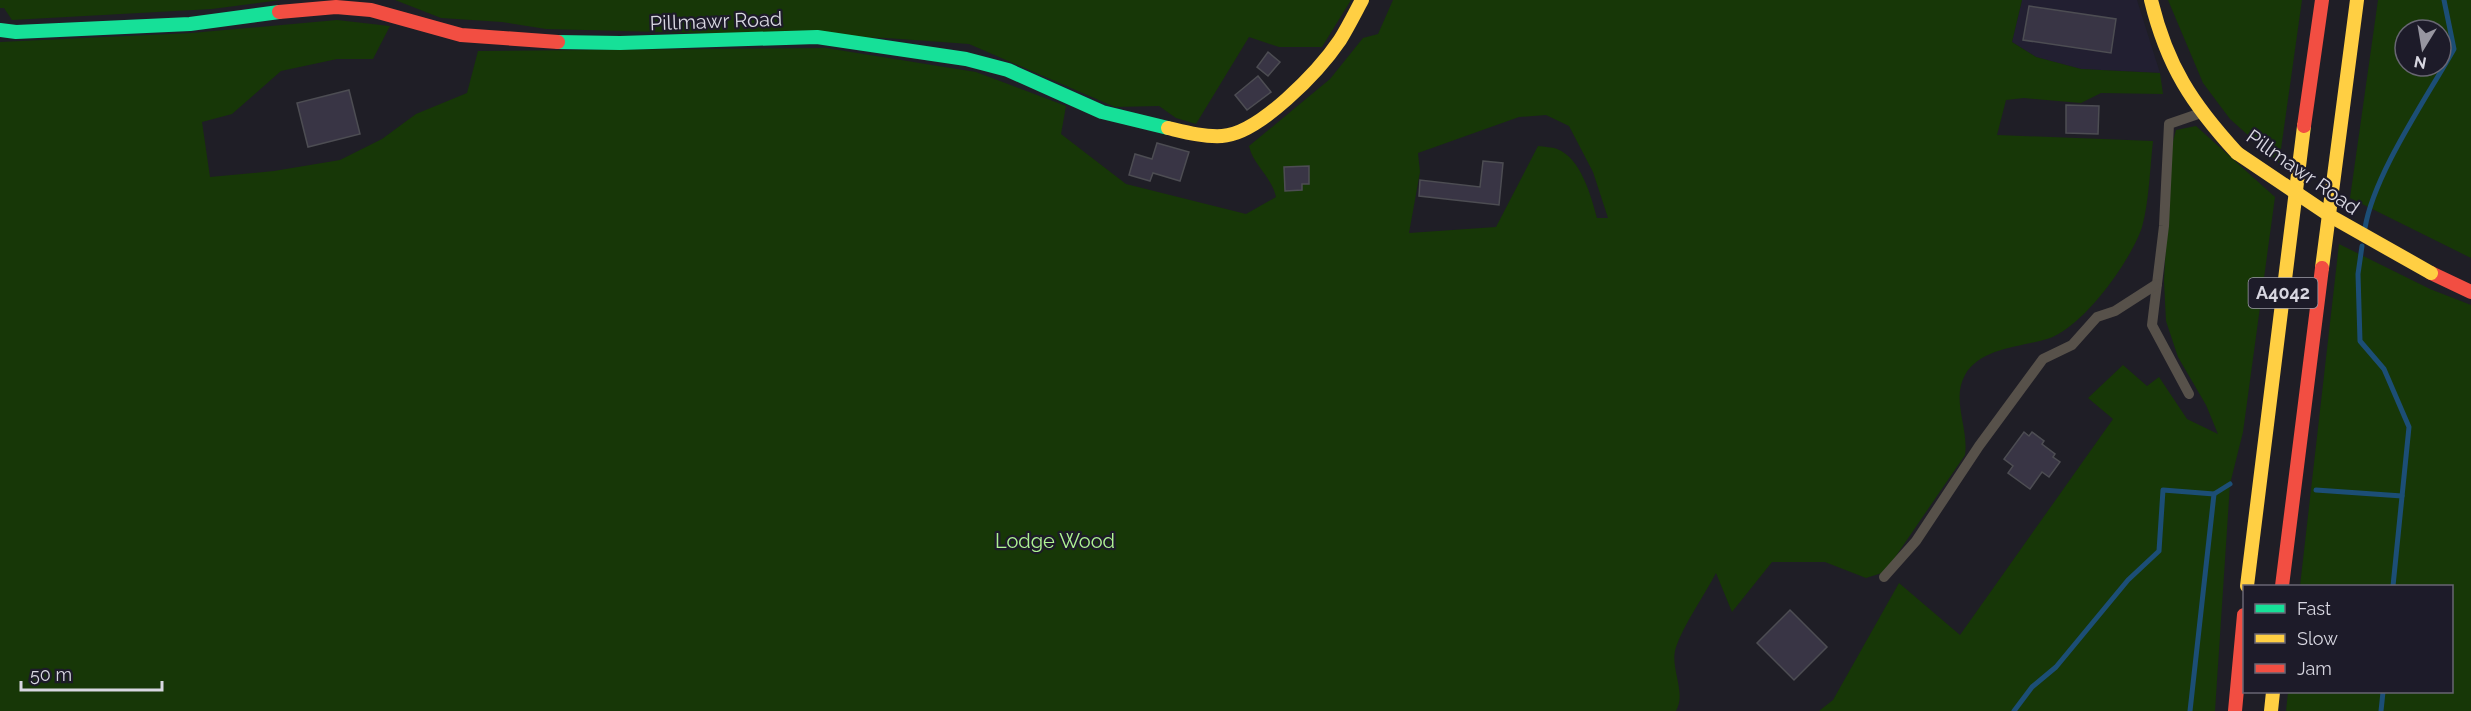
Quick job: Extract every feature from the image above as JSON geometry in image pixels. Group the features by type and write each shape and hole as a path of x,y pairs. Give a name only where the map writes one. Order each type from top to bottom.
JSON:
{"main road":[{"name":"Pillmawr Road","path":"0,30 16,32 190,24 336,7 371,10 461,35 557,42 630,43 817,37 966,59 1008,70 1102,112 1199,135 1223,136 1247,130 1284,102 1339,41 1362,0"},
{"name":"Pillmawr Road","path":"2151,0 2164,48 2202,113 2237,153 2315,208 2368,240 2471,292"},
{"name":"A4042","path":"2247,585 2297,175 2322,0"},
{"name":"A4042","path":"2282,585 2291,499 2357,0"},
{"path":"2235,711 2243,626"},
{"path":"2271,711 2273,693"}],"lane":[{"path":"2189,394 2152,325 2164,226 2169,123 2202,113"},
{"path":"1884,577 1916,541 1979,446 2043,359 2072,345 2097,317 2115,311 2157,284"}],"shaded area":[{"path":"2022,0 2137,0 2160,73 2081,69 2036,57 2012,42"}],"green space":[{"path":"0,0 281,0 212,9 12,20 4,8 0,8"},
{"path":"395,0 1351,0 1322,47 1279,47 1249,37 1196,124 1176,118 1159,106 1115,107 969,44 886,38 546,29 502,22 441,18"},
{"name":"Lodge Wood","path":"1393,0 2022,0 2012,42 2036,57 2081,69 2160,73 2163,94 2101,93 2081,103 2024,98 2006,100 1997,135 2153,141 2148,196 2142,227 2116,275 2104,292 2075,322 2061,333 2047,339 2002,350 1980,359 1965,375 1961,385 1960,404 1966,445 1965,455 1885,572 1866,578 1825,562 1772,562 1732,612 1716,573 1676,647 1674,655 1680,696 1676,711 0,711 0,42 191,33 337,20 390,26 373,59 337,59 281,71 232,114 202,122 210,177 274,171 340,160 382,139 416,114 467,93 478,51 826,48 976,72 1066,106 1061,134 1126,184 1246,214 1276,197 1271,183 1254,159 1249,146 1330,79 1363,38 1378,34","holes":["1546,115 1569,126 1593,172 1608,218 1597,218 1584,179 1573,160 1557,149 1538,146 1496,227 1409,233 1420,172 1418,153 1519,117"]},
{"path":"2168,0 2302,0 2279,163 2230,119 2203,83"},
{"path":"2378,0 2471,0 2471,258 2350,198"},
{"path":"2196,126 2275,197 2243,432 2230,484 2215,711 1819,711 1833,700 1899,583 1960,635 2113,419 2088,398 2123,365 2147,386 2159,377 2187,419 2218,434 2206,405 2178,357 2166,321 2164,281 2171,149 2176,130"},
{"path":"2339,244 2430,289 2471,305 2471,711 2286,711 2288,693 2453,693 2453,585 2300,585"}],"building":[{"path":"2029,6 2116,19 2111,53 2023,40"},
{"path":"1268,52 1280,62 1268,76 1257,67"},
{"path":"1258,76 1271,92 1247,110 1235,95"},
{"path":"349,90 360,134 308,147 297,103"},
{"path":"2066,105 2099,106 2098,134 2066,133"},
{"path":"1157,143 1189,152 1180,181 1153,173 1150,181 1129,175 1135,154 1152,159"},
{"path":"1483,161 1503,163 1499,205 1419,196 1420,180 1480,187"},
{"path":"1309,166 1309,184 1302,184 1302,190 1285,191 1284,167"},
{"path":"2024,432 2029,436 2032,432 2044,441 2042,444 2055,454 2053,457 2060,462 2049,477 2042,472 2030,489 2008,473 2013,466 2004,459"},
{"path":"1790,610 1827,647 1794,680 1757,643"}],"waterway":[{"path":"2365,228 2370,207 2390,161 2454,49 2444,0"},
{"path":"2362,246 2358,274 2360,341 2384,369 2409,427 2393,585"},
{"path":"2014,711 2032,687 2056,667 2128,580 2159,551 2163,490 2214,494 2230,484"},
{"path":"2316,490 2402,496"},
{"path":"2190,711 2214,494"},
{"path":"2381,711 2383,693"}],"traffic: fast":[{"path":"0,30 16,32 190,24 279,12"},
{"path":"558,42 620,43 817,37 966,59 1008,70 1102,112 1168,128"}],"traffic: slow":[{"path":"1168,128 1201,135 1222,136 1237,133 1253,125 1287,99 1318,68 1340,40 1362,0"},
{"path":"2151,0 2165,45 2183,83 2207,118 2237,153"},
{"path":"2322,268 2357,0"},
{"path":"2247,585 2304,126"},
{"path":"2237,153 2332,217 2431,273"},
{"path":"2271,711 2273,693"}],"traffic: jam":[{"path":"2304,126 2322,0"},
{"path":"279,12 336,7 371,10 461,35 558,42"},
{"path":"2282,585 2322,268"},
{"path":"2431,273 2471,292"},
{"path":"2235,711 2243,626"}]}
